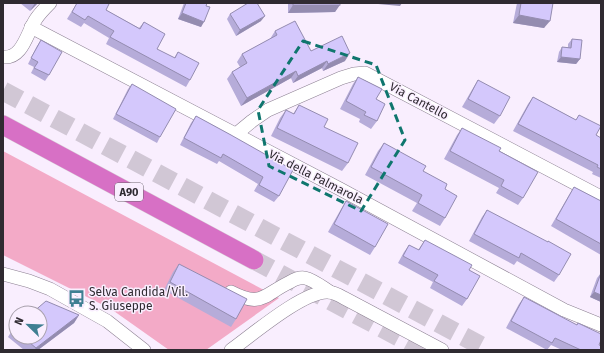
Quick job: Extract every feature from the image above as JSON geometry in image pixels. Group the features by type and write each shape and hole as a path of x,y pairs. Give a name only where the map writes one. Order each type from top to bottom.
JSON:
{"highway":[{"name":"A90","path":"3,125 254,260"}],"street":[{"path":"6,57 15,54 20,49 40,13 50,3"},
{"name":"Via della Palmarola","path":"31,27 340,189 564,310 601,325"},
{"name":"Via Cantello","path":"235,135 252,120 268,110 348,76 365,73 601,197"},
{"path":"3,274 50,289 107,321 144,350"},
{"path":"217,285 243,298 259,300 282,286 294,280 303,278 312,281 330,292 442,350"},
{"path":"231,350 300,301 314,294 330,292"}],"highlighted area":[{"path":"303,41 376,65 405,140 361,211 269,166 258,110"}],"shaded area":[{"path":"3,151 279,298 206,350 169,350 111,309 3,255"}],"building":[{"path":"77,3 107,3 109,4 106,10 140,29 144,22 165,34 157,49 175,58 178,52 199,63 190,80 110,37 114,31 88,16 85,20 72,12"},
{"path":"186,3 207,3 206,6 210,7 204,22 182,13"},
{"path":"248,3 257,3 265,16 240,30 230,14"},
{"path":"293,3 340,3 340,5 293,5"},
{"path":"521,3 553,3 550,21 519,15"},
{"path":"295,21 311,51 342,36 350,53 328,64 327,61 298,76 296,71 247,98 232,72 247,63 242,54 277,35 275,31"},
{"path":"572,39 582,40 580,59 561,57 562,47 571,48"},
{"path":"41,40 62,52 49,75 34,68 38,62 31,58"},
{"path":"358,77 382,89 376,99 385,104 377,121 364,115 366,112 346,101"},
{"path":"478,80 510,97 500,116 468,99"},
{"path":"132,84 176,109 160,137 116,114"},
{"path":"533,97 576,120 579,115 601,126 596,135 601,138 601,169 597,167 598,165 518,124"},
{"path":"299,105 328,119 324,127 358,143 348,163 277,128 286,110 294,114"},
{"path":"196,116 293,170 279,196 259,185 263,177 223,154 221,158 184,138"},
{"path":"462,128 501,148 499,151 538,172 523,198 501,186 504,180 450,151"},
{"path":"384,143 426,166 423,171 447,184 445,189 457,196 445,218 418,203 422,195 371,167"},
{"path":"574,187 601,201 601,244 556,219"},
{"path":"346,201 388,224 375,247 334,224"},
{"path":"487,210 571,254 559,275 521,253 519,258 474,234"},
{"path":"425,240 472,265 469,270 480,276 467,299 434,281 438,275 403,256 409,245 419,250"},
{"path":"179,264 247,299 236,319 170,282"},
{"path":"601,273 601,295 594,292"},
{"path":"524,297 577,325 578,323 601,334 599,345 601,346 601,350 581,350 555,338 552,343 511,321"},
{"path":"46,301 79,315 48,339 48,305 41,305"},
{"path":"32,345 40,345 36,348"}],"tunnel":[{"path":"3,91 489,350"},
{"path":"254,260 423,350"}],"place":[{"name":"Selva Candida/Vil. S. Giuseppe","path":"76,299"}]}
